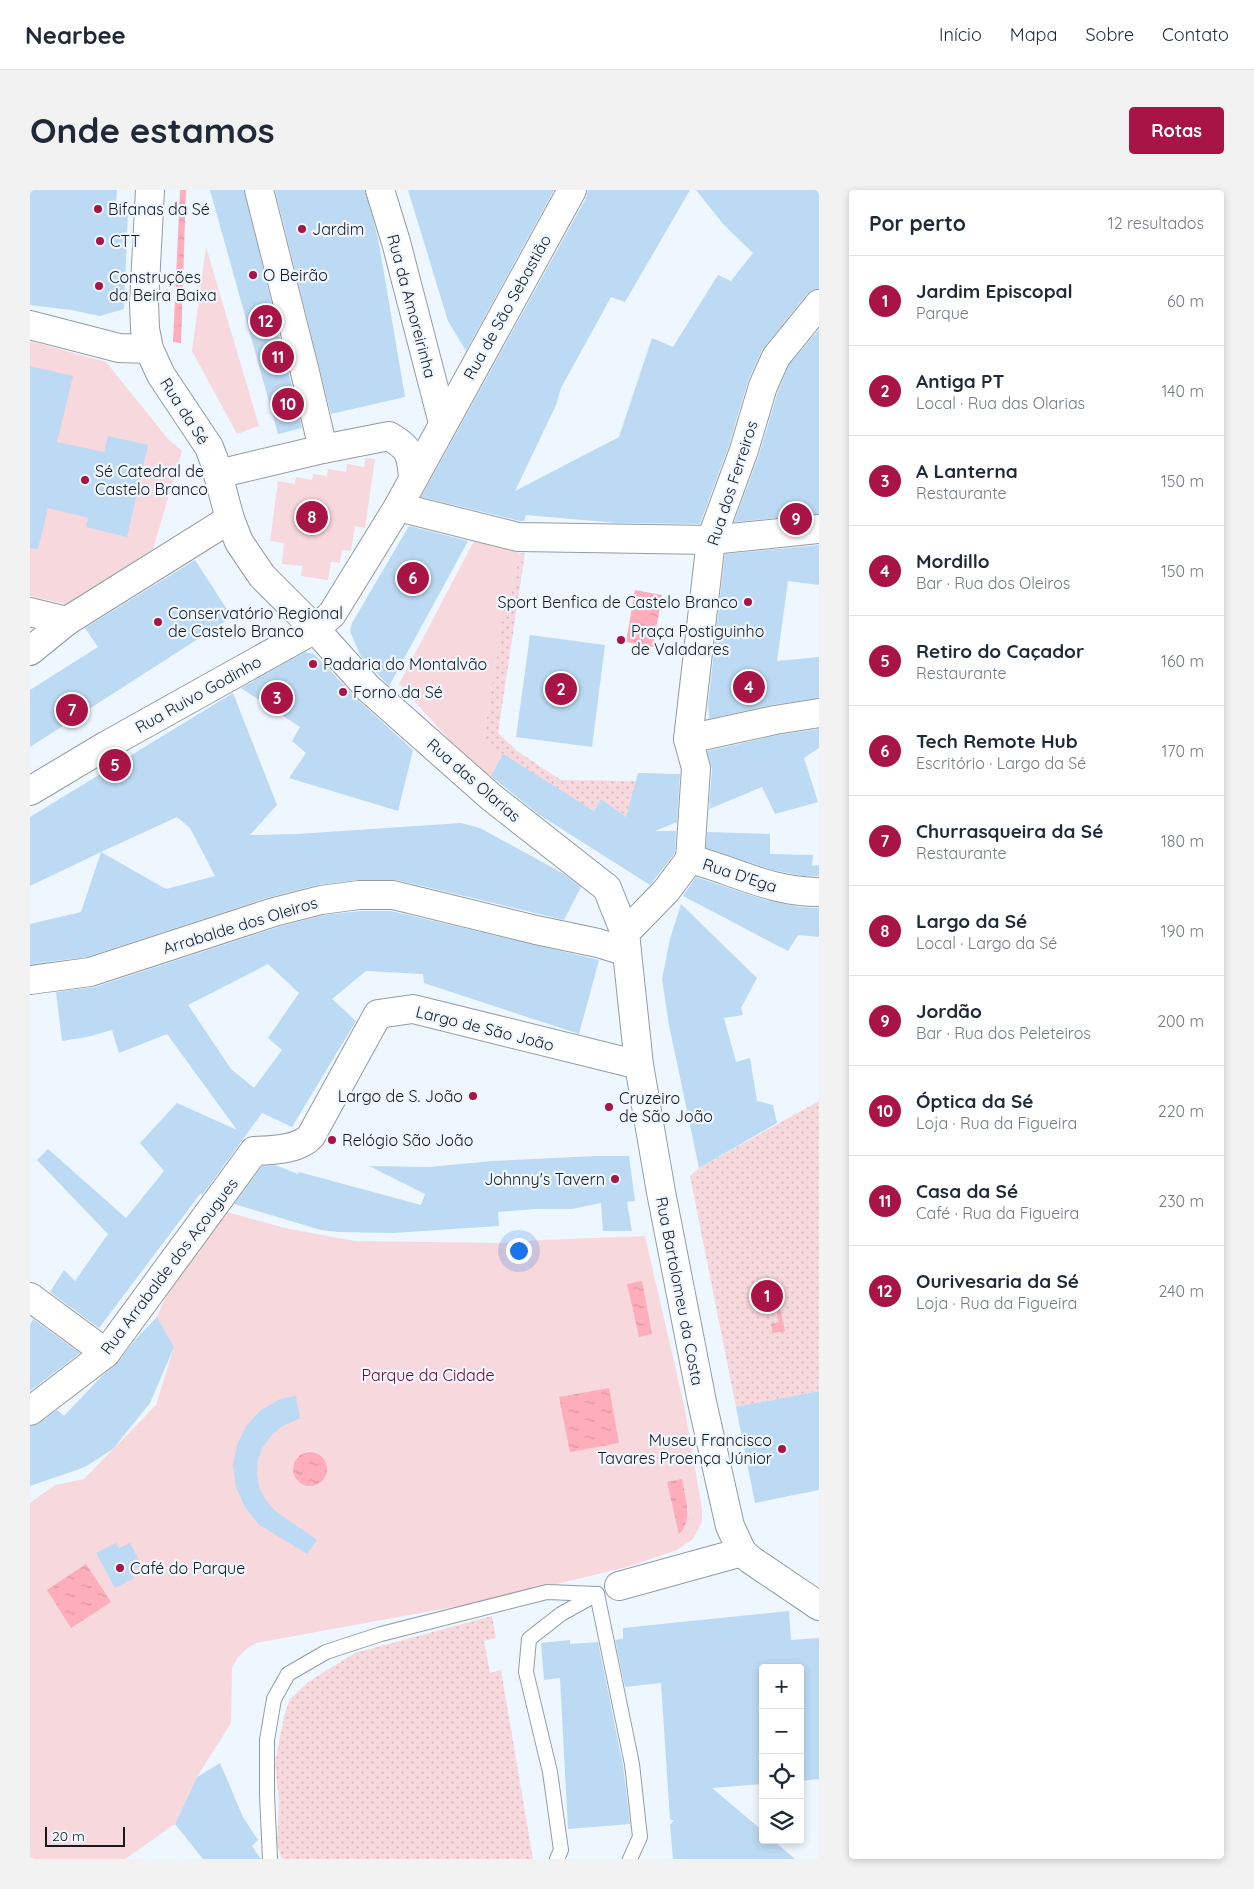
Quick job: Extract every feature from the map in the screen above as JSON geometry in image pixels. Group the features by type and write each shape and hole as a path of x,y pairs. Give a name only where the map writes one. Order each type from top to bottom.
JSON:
{"street":[{"name":"Rua da Sé","path":"150,190 144,303 145,329 149,349 161,375 209,447 230,520"},
{"path":"259,190 323,449"},
{"name":"Rua da Amoreirinha","path":"380,190 396,242 443,423"},
{"name":"Rua de São Sebastião","path":"398,507 572,190"},
{"name":"Rua dos Ferreiros","path":"690,859 696,768 688,739 711,540 735,474 766,378 776,357 819,304"},
{"path":"30,325 119,348 149,349"},
{"path":"218,474 323,449 389,436 403,444 411,454 414,476"},
{"path":"398,507 518,536 711,540 819,529"},
{"name":"Rua Ruivo Godinho","path":"30,791 106,745 315,629 332,614 398,507"},
{"path":"30,651 67,621 230,520"},
{"name":"Rua das Olarias","path":"230,520 239,542 262,576 315,629 368,688 490,797 606,888 626,943"},
{"path":"30,612 67,621"},
{"path":"688,739 775,720 819,713"},
{"path":"626,943 690,859"},
{"name":"Rua D'Ega","path":"690,859 713,865 764,885 800,892 819,892"},
{"name":"Arrabalde dos Oleiros","path":"30,980 90,972 274,912 321,900 358,894 393,896 598,943 626,943"},
{"name":"Rua Bartolomeu da Costa","path":"626,943 640,1065 661,1192 702,1402 730,1526 742,1552 819,1606"},
{"name":"Largo de São João","path":"254,1151 274,1150 306,1142 378,1014 413,1009 640,1065"},
{"name":"Rua Arrabalde dos Açougues","path":"30,1411 106,1354 254,1151"},
{"path":"30,1297 106,1354"},
{"path":"608,1590 742,1552"}],"lane":[{"path":"270,1859 267,1740 274,1699 288,1674 326,1652 381,1634 548,1592 608,1590"},
{"path":"557,1859 561,1850 551,1781 526,1672 529,1639 561,1614 608,1590"},
{"path":"608,1590 640,1838 630,1859"}],"green space":[{"path":"206,247 259,426 237,434 192,351"},
{"path":"30,341 106,362 168,439 182,451 153,549 70,605 30,596"},
{"path":"365,458 375,459 365,528 355,526 351,551 342,550 340,563 331,562 328,580 301,576 302,566 282,564 284,543 270,541 278,481 295,484 296,477 312,480 313,474 327,476 328,469 346,472 347,464 364,467"},
{"path":"475,539 520,553 511,594 506,595 483,744 502,755 487,782 399,684"},
{"path":"520,553 525,553 498,733 517,751 561,780 636,781 626,817 601,799 594,811 503,756 487,782 483,744 506,594 511,593"},
{"path":"819,1101 819,1391 736,1407 690,1176 699,1168"},
{"name":"Parque da Cidade","path":"227,1212 289,1229 355,1241 502,1243 645,1236 684,1405 702,1509 702,1522 693,1539 677,1550 627,1567 486,1601 256,1643 238,1657 232,1668 231,1723 197,1777 175,1824 125,1859 30,1859 30,1503 55,1485 84,1479 156,1405 174,1347 157,1317 169,1289","holes":["307,1451 318,1453 327,1467 325,1477 317,1484 292,1468 297,1457","682,1480 689,1515 667,1483"]},
{"path":"492,1616 496,1638 484,1641 490,1673 501,1670 533,1859 282,1859 277,1845 279,1802 275,1763 284,1716 290,1699 308,1682 355,1653"}],"water":[{"path":"180,190 186,190 181,343 173,342"},
{"path":"635,590 662,595 653,647 626,642"},
{"path":"642,1281 652,1334 639,1337 627,1284"},
{"path":"776,1290 785,1331 773,1333 771,1324 779,1322 774,1300 767,1301 765,1292"},
{"path":"609,1388 619,1443 570,1452 559,1397"},
{"path":"310,1452 317,1453 322,1457 326,1462 326,1476 322,1481 317,1485 310,1486 303,1485 298,1481 294,1476 293,1469 294,1462 298,1457 303,1453"},
{"path":"682,1479 687,1515 684,1528 679,1534 667,1482"},
{"path":"86,1564 111,1602 71,1628 47,1590"}],"building":[{"path":"30,190 117,190 116,207 128,210 124,309 100,316 30,305"},
{"path":"210,190 244,190 302,428 278,434"},
{"path":"275,190 365,190 378,238 405,397 331,414"},
{"path":"408,190 554,190 466,351 448,321"},
{"path":"588,190 690,190 625,302 611,297 561,388 556,405 515,491 619,437 652,338 673,347 718,275 731,281 753,253 724,225 696,190 819,190 819,289 807,294 762,350 748,381 729,445 700,524 617,523 526,515 524,521 520,521 421,497 586,198"},
{"path":"819,329 819,514 734,522 759,455 778,391 789,365"},
{"name":"Sé Catedral de Castelo Branco","path":"30,366 73,376 57,442 104,452 108,436 148,445 127,537 86,527 88,518 48,508 38,549 30,548"},
{"path":"409,526 468,541 389,686 360,655 350,631 352,623"},
{"path":"819,545 819,585 788,581 777,661 819,657 819,698 772,705 709,719 708,704 725,554"},
{"name":"Conservatório Regional de Castelo Branco","path":"195,560 232,617 30,747 30,690 98,647 85,628"},
{"path":"530,635 605,645 592,747 516,737"},
{"path":"305,652 314,654 358,700 413,750 398,811 289,778 306,753 292,741 300,727 241,688"},
{"path":"233,693 277,805 250,835 297,834 461,823 480,828 564,874 581,887 564,920 397,880 357,880 317,885 270,897 87,957 30,964 30,924 81,912 101,852 30,886 30,817","holes":["177,817 190,828 215,876 166,889 101,852"]},
{"path":"819,729 819,748 804,758 818,802 775,814 762,787 709,809 712,769 707,751 778,735"},
{"path":"503,754 594,811 601,799 626,817 638,773 680,774 677,822 655,831 676,831 675,853 650,885 538,814 491,776"},
{"path":"707,832 770,834 770,854 813,855 812,866 819,865 819,876 803,876 773,870 706,848"},
{"path":"696,877 765,900 799,907 819,908 819,937 798,935 788,951 683,896"},
{"path":"681,904 757,978 741,1008 743,1015 724,1018 736,1062 750,1058 757,1101 773,1105 777,1123 699,1168 669,1025 662,979 670,939"},
{"path":"360,911 391,911 599,960 579,1034 424,983 423,974 366,971 332,999 356,1021 292,1127 262,1113 203,1194 200,1194 99,1328 50,1292 64,1270 75,1281 108,1234 37,1160 48,1149 126,1218 164,1171 140,1143 177,1103 237,1130 167,1034 119,1053 112,1030 62,1041 56,992 95,987 278,927 324,915","holes":["268,964 299,993 268,1038 282,1050 254,1088 231,1069 188,1005"]},
{"path":"629,1156 635,1201 627,1202 632,1231 603,1231 601,1203 572,1209 498,1212 499,1226 393,1233 321,1230 234,1204 262,1166 275,1165 298,1174 299,1172 421,1205 425,1194 369,1166 429,1167 493,1161"},
{"path":"157,1317 174,1347 150,1403 113,1449 85,1467 30,1486 30,1426 39,1423 57,1410 64,1416 118,1362 135,1340"},
{"path":"33,1319 80,1353 30,1391 30,1325"},
{"name":"Museu Francisco Tavares Proença Júnior","path":"819,1391 819,1490 755,1503 736,1407"},
{"path":"296,1396 300,1418 281,1427 271,1436 263,1447 258,1459 257,1473 259,1487 265,1499 274,1510 317,1540 307,1554 258,1524 245,1507 236,1487 233,1466 237,1445 246,1426 261,1410 280,1399"},
{"name":"Café do Parque","path":"116,1543 119,1548 130,1543 142,1566 130,1570 134,1578 115,1588 96,1553"},
{"path":"789,1611 791,1640 819,1638 819,1779 804,1781 804,1664 759,1664 759,1784 712,1788 759,1828 759,1844 778,1844 795,1859 673,1859 670,1825 674,1820 670,1820 661,1683 625,1687 615,1640 623,1639 623,1628"},
{"path":"570,1640 570,1644 598,1642 623,1765 630,1824 568,1829 560,1678 544,1680 541,1643"},
{"path":"220,1763 243,1817 258,1840 252,1846 261,1859 203,1859 175,1824 197,1777"}],"place":[{"name":"Bifanas da Sé","path":"98,209"},
{"name":"Jardim","path":"302,229"},
{"name":"CTT","path":"100,241"},
{"name":"O Beirão","path":"253,275"},
{"name":"Construções da Beira Baixa","path":"99,286"},
{"name":"Ourivesaria da Sé","path":"266,321"},
{"name":"Casa da Sé","path":"278,357"},
{"name":"Óptica da Sé","path":"288,404"},
{"name":"Sé Catedral de Castelo Branco","path":"85,480"},
{"name":"Largo da Sé","path":"312,517"},
{"name":"Jordão","path":"796,519"},
{"name":"Tech Remote Hub","path":"413,578"},
{"name":"Sport Benfica de Castelo Branco","path":"748,602"},
{"name":"Conservatório Regional de Castelo Branco","path":"158,622"},
{"name":"Praça Postiguinho de Valadares","path":"621,640"},
{"name":"Padaria do Montalvão","path":"313,664"},
{"name":"Mordillo","path":"749,687"},
{"name":"Antiga PT","path":"561,689"},
{"name":"Forno da Sé","path":"343,692"},
{"name":"A Lanterna","path":"277,698"},
{"name":"Churrasqueira da Sé","path":"72,710"},
{"name":"Retiro do Caçador","path":"115,765"},
{"name":"Largo de S. João","path":"473,1096"},
{"name":"Cruzeiro de São João","path":"609,1107"},
{"name":"Relógio São João","path":"332,1140"},
{"name":"Johnny's Tavern","path":"615,1179"},
{"name":"Jardim Episcopal","path":"767,1296"},
{"name":"Museu Francisco Tavares Proença Júnior","path":"782,1449"},
{"name":"Café do Parque","path":"120,1568"}]}
